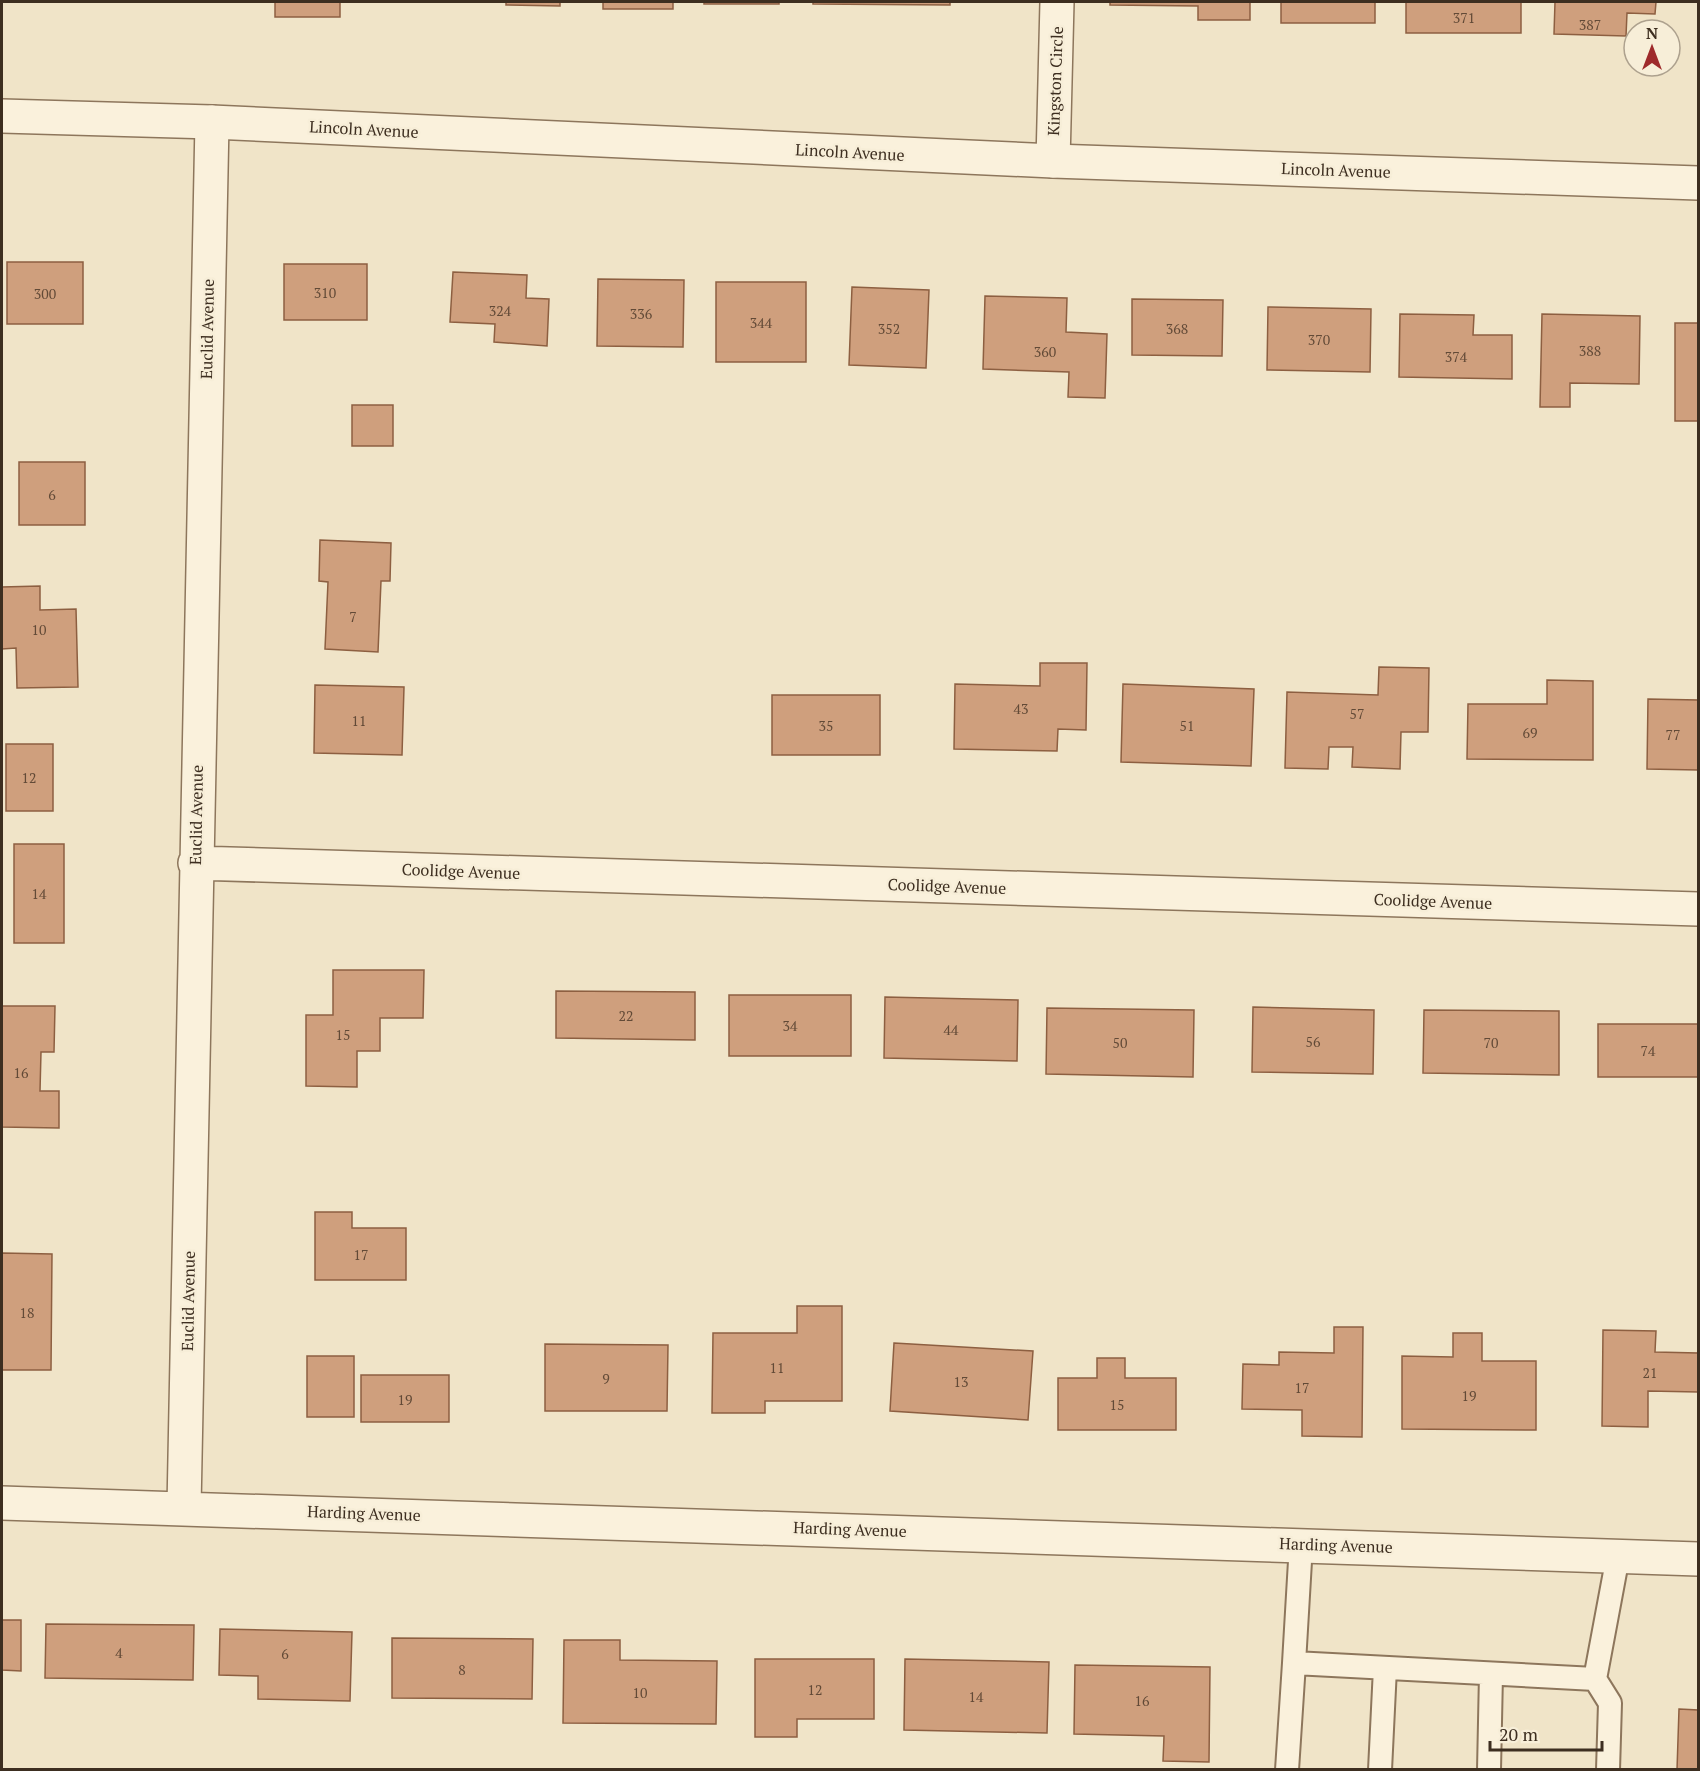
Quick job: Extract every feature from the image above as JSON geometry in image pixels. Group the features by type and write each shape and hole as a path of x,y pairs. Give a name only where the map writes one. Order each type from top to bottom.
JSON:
{"street":[{"name":"Kingston Circle","path":"1053,161 1057,2"},
{"name":"Lincoln Avenue","path":"2,116 212,122 1053,161 1698,183"},
{"name":"Euclid Avenue","path":"184,1507 195,863 212,122"},
{"name":"Coolidge Avenue","path":"195,863 1698,909"},
{"name":"Harding Avenue","path":"2,1503 184,1507 1698,1559"}],"lane":[{"path":"1287,1770 1301,1544"},
{"path":"1608,1770 1610,1703 1595,1679 1618,1556"},
{"path":"1294,1663 1595,1679"},
{"path":"1380,1770 1385,1668"},
{"path":"1489,1770 1491,1674"}],"building":[{"path":"275,2 340,2 340,17 275,17"},
{"path":"506,2 560,2 560,6 506,5"},
{"path":"603,2 673,2 673,9 603,9"},
{"path":"704,2 779,2 779,4 704,4"},
{"path":"813,2 950,2 950,5 813,4"},
{"path":"1110,2 1250,2 1250,20 1198,20 1198,6 1110,5"},
{"path":"1281,2 1375,2 1375,23 1281,23"},
{"path":"1406,2 1521,2 1521,33 1406,33"},
{"path":"1555,2 1656,2 1655,14 1627,13 1627,18 1622,18 1622,36 1554,34"},
{"path":"7,262 83,262 83,324 7,324"},
{"path":"284,264 367,264 367,320 284,320"},
{"path":"453,272 527,275 526,298 549,299 547,346 494,342 495,324 450,322"},
{"path":"598,279 684,280 683,347 597,346"},
{"path":"716,282 806,282 806,362 716,362"},
{"path":"852,287 929,290 926,368 849,365"},
{"path":"985,296 1067,298 1066,332 1107,334 1105,398 1068,397 1069,372 983,369"},
{"path":"1132,299 1223,300 1222,356 1132,355"},
{"path":"1268,307 1371,309 1370,372 1267,370"},
{"path":"1400,314 1474,315 1473,335 1512,335 1512,379 1399,377"},
{"path":"1542,314 1640,316 1639,384 1570,383 1570,407 1540,407"},
{"path":"1675,323 1698,323 1698,421 1675,421"},
{"path":"352,405 393,405 393,446 352,446"},
{"path":"19,462 85,462 85,525 19,525"},
{"path":"320,540 391,543 390,581 381,581 378,652 325,649 328,582 319,581"},
{"path":"40,586 40,610 76,609 78,687 17,688 16,648 2,649 2,587"},
{"path":"1040,663 1087,663 1086,730 1058,729 1057,751 954,749 955,684 1040,686"},
{"path":"1379,667 1429,668 1428,732 1401,732 1400,769 1352,767 1353,747 1329,747 1328,769 1285,768 1287,692 1378,695"},
{"path":"1547,680 1593,681 1593,760 1467,759 1468,704 1547,704"},
{"path":"1123,684 1254,689 1251,766 1121,762"},
{"path":"315,685 404,687 402,755 314,753"},
{"path":"772,695 880,695 880,755 772,755"},
{"path":"1648,699 1698,700 1698,770 1647,769"},
{"path":"6,744 53,744 53,811 6,811"},
{"path":"14,844 64,844 64,943 14,943"},
{"path":"333,970 424,970 423,1018 380,1018 380,1051 357,1051 357,1087 306,1086 306,1015 333,1015"},
{"path":"556,991 695,992 695,1040 556,1038"},
{"path":"729,995 851,995 851,1056 729,1056"},
{"path":"885,997 1018,1000 1017,1061 884,1058"},
{"path":"2,1006 55,1006 54,1052 41,1052 40,1091 59,1091 59,1128 2,1127"},
{"path":"1253,1007 1374,1010 1373,1074 1252,1072"},
{"path":"1047,1008 1194,1010 1193,1077 1046,1074"},
{"path":"1424,1010 1559,1011 1559,1075 1423,1073"},
{"path":"1598,1024 1698,1024 1698,1077 1598,1077"},
{"path":"315,1212 352,1212 352,1228 406,1228 406,1280 315,1280"},
{"path":"2,1253 52,1254 51,1370 2,1370"},
{"path":"797,1306 842,1306 842,1401 765,1401 765,1413 712,1413 713,1333 797,1333"},
{"path":"1334,1327 1363,1327 1362,1437 1302,1436 1302,1410 1242,1409 1243,1364 1279,1365 1279,1352 1334,1353"},
{"path":"1603,1330 1656,1331 1655,1352 1698,1353 1698,1392 1648,1391 1648,1427 1602,1426"},
{"path":"1453,1333 1482,1333 1482,1361 1536,1361 1536,1430 1402,1429 1402,1356 1453,1357"},
{"path":"894,1343 1033,1351 1028,1420 890,1411"},
{"path":"545,1344 668,1345 667,1411 545,1411"},
{"path":"307,1356 354,1356 354,1417 307,1417"},
{"path":"1097,1358 1125,1358 1125,1378 1176,1378 1176,1430 1058,1430 1058,1378 1097,1378"},
{"path":"361,1375 449,1375 449,1422 361,1422"},
{"path":"2,1620 21,1620 21,1671 2,1670"},
{"path":"46,1624 194,1625 193,1680 45,1678"},
{"path":"220,1629 352,1632 350,1701 258,1699 258,1676 219,1675"},
{"path":"392,1638 533,1639 532,1699 392,1698"},
{"path":"564,1640 620,1640 620,1660 717,1661 716,1724 563,1723"},
{"path":"755,1659 874,1659 874,1719 797,1719 797,1737 755,1737"},
{"path":"905,1659 1049,1662 1047,1733 904,1730"},
{"path":"1075,1665 1210,1667 1209,1762 1163,1761 1164,1736 1074,1734"},
{"path":"1679,1709 1698,1710 1698,1770 1677,1770"}]}
